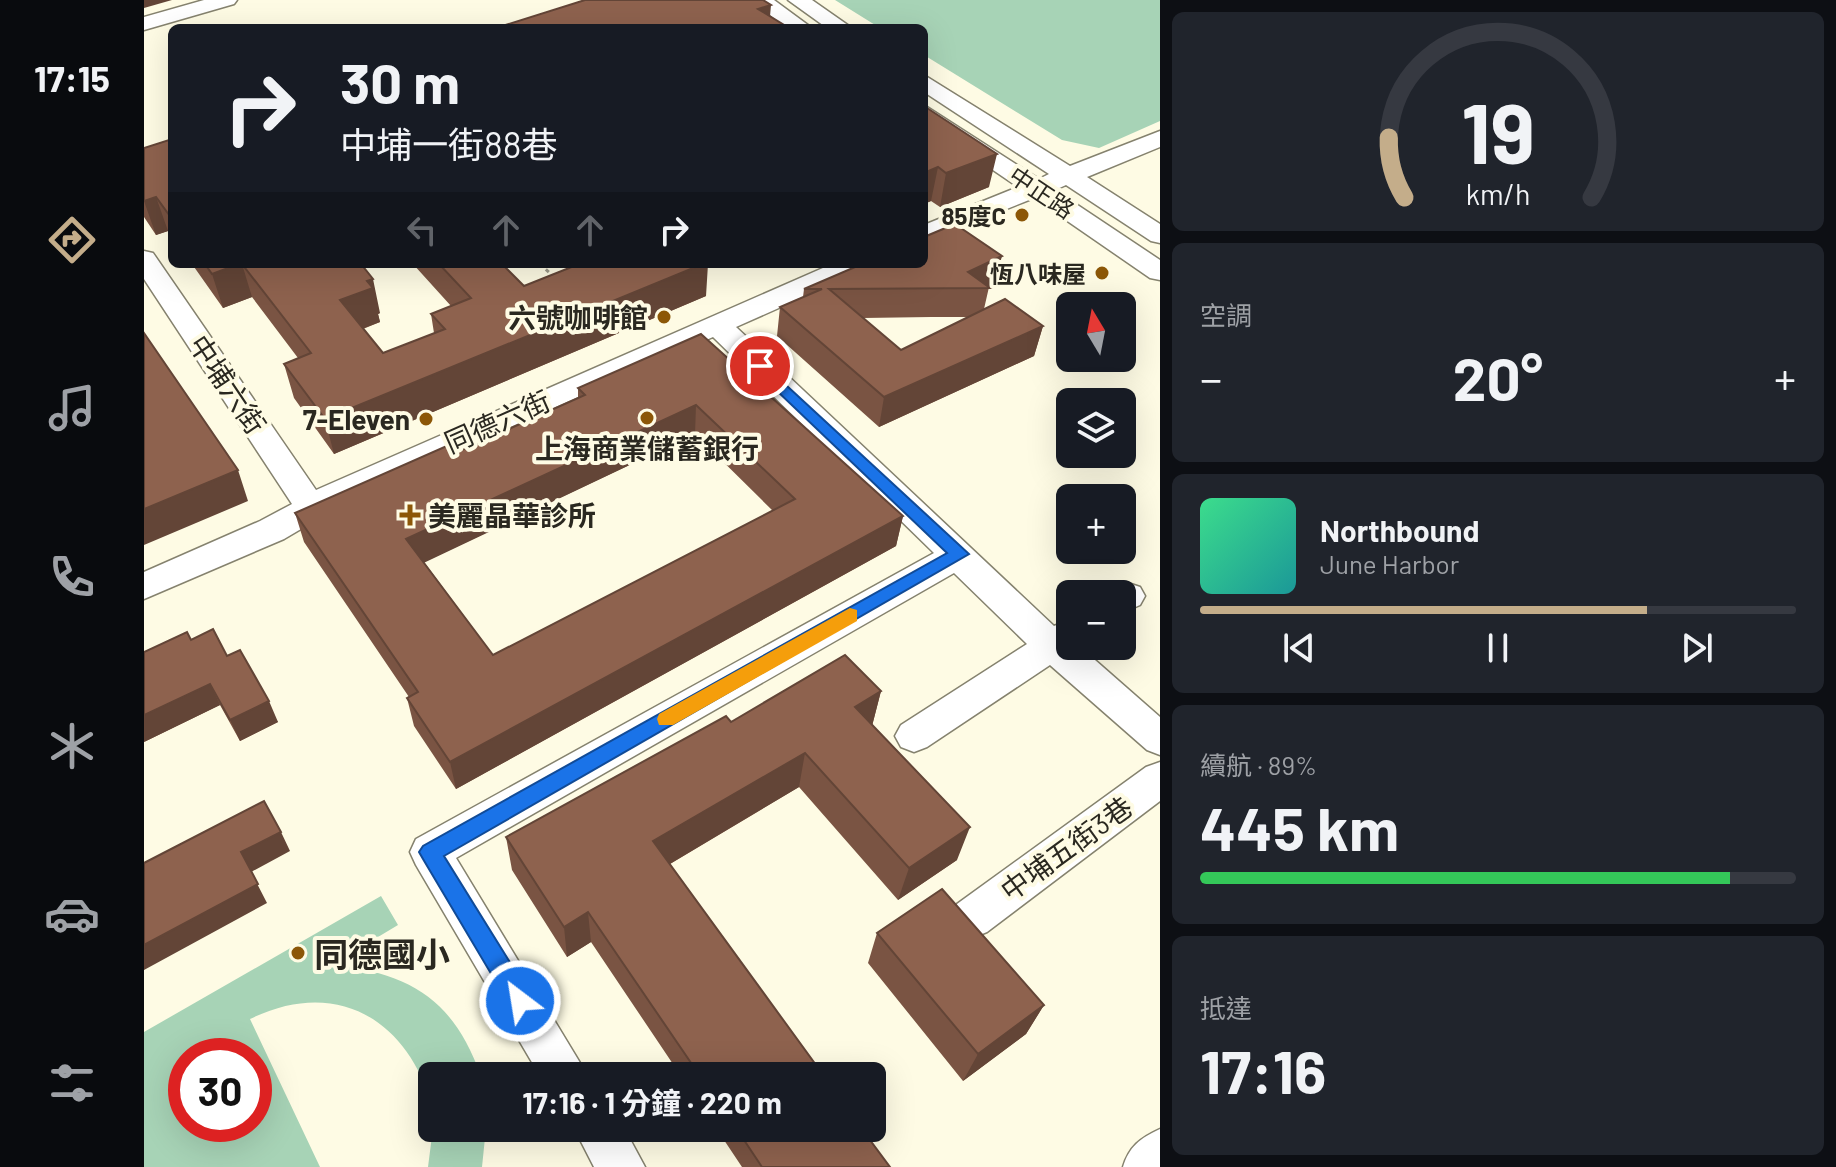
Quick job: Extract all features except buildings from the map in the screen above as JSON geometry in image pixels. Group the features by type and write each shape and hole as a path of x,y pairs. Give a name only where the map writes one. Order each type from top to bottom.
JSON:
{"street":[{"path":"144,24 227,0"},
{"path":"760,0 795,24"},
{"path":"798,0 835,24"},
{"name":"中正路","path":"928,85 1160,235"},
{"name":"中正路","path":"928,115 1160,272"},
{"path":"928,232 1160,138"},
{"name":"中埔六街","path":"144,259 311,508"},
{"name":"同德六街","path":"144,586 272,530 351,485 846,268"},
{"path":"716,324 960,554 1056,636"},
{"path":"557,1062 430,852 960,554"},
{"path":"914,736 1056,643"},
{"path":"1081,660 1160,739"},
{"name":"中埔五街3巷","path":"972,918 1160,779"},
{"path":"606,1142 621,1167"}],"path":[{"path":"544,268 562,285"}],"green space":[{"path":"835,0 1160,0 1160,121 1099,148 1062,140 928,57 928,24 874,24"},
{"path":"381,896 398,925 333,964 386,975 426,995 457,1028 475,1062 418,1062 418,1072 405,1049 386,1029 364,1014 338,1005 311,1002 281,1007 250,1019 259,1038 168,1038 168,1142 272,1142 272,1066 320,1167 144,1167 144,1032"},
{"path":"431,1142 485,1142 482,1167 428,1167"}],"slow traffic":[{"path":"666,719 850,616"}],"place":[{"name":"85度C","path":"1022,215"},
{"name":"恆八味屋","path":"1102,273"},
{"name":"六號咖啡館","path":"664,317"},
{"name":"上海商業儲蓄銀行","path":"647,418"},
{"name":"7-Eleven","path":"426,419"},
{"name":"美麗晶華診所","path":"410,515"},
{"name":"同德國小","path":"298,953"}],"route":[{"path":"520,1001 430,852 960,554 760,366"}]}
